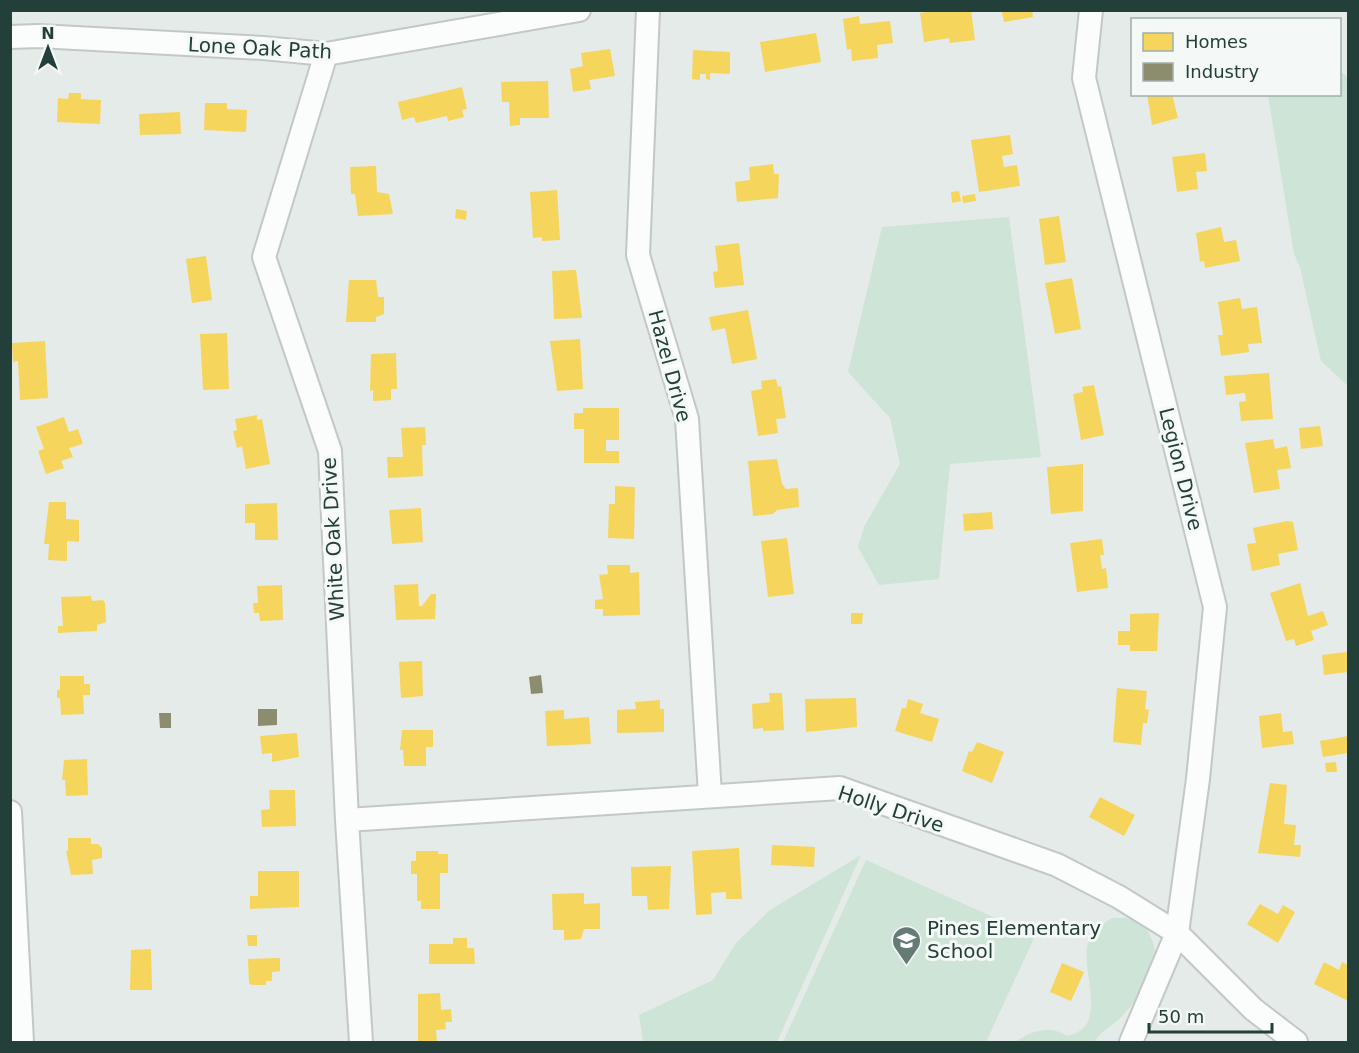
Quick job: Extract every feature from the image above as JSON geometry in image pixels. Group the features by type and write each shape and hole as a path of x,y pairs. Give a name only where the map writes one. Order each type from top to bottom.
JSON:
{"street":[{"name":"Lone Oak Path","path":"10,37 38,36 263,48 326,54 579,10"},
{"name":"Hazel Drive","path":"648,10 638,255 687,419 710,795"},
{"name":"Legion Drive","path":"1091,10 1084,78 1215,607 1198,778 1177,933 1132,1042"},
{"name":"White Oak Drive","path":"326,54 264,257 330,451 347,820 361,1042"},
{"name":"Holly Drive","path":"347,820 840,788 1057,865 1119,897 1177,933 1253,1009 1296,1042"},
{"path":"10,812 22,1042"}],"green space":[{"path":"1341,74 1348,78 1348,386 1321,361 1300,267 1294,254 1268,96 1341,96"},
{"path":"1009,217 1041,457 950,464 939,579 879,585 858,547 864,527 900,464 890,418 848,372 882,227"},
{"path":"861,855 777,1042 643,1042 639,1015 713,980 736,943 770,910"},
{"name":"Pines Elementary School","path":"866,860 1035,936 986,1042 783,1042"},
{"path":"1112,918 1137,920 1145,927 1152,940 1155,961 1152,972 1135,1002 1094,1042 1015,1042 1041,1030 1054,1030 1067,1036 1080,1030 1088,1021 1091,1009 1087,966 1089,940 1096,930"}],"building: Homes":[{"path":"971,10 975,40 950,43 949,38 924,42 920,13"},
{"path":"998,10 1032,10 1033,17 1004,22 1002,12"},
{"path":"859,16 860,24 890,21 893,43 877,45 878,58 852,61 851,49 847,50 843,19"},
{"path":"816,33 821,62 765,72 760,42"},
{"path":"610,49 615,76 589,80 591,89 573,92 570,69 583,66 581,53"},
{"path":"693,50 730,52 730,74 710,73 710,80 706,79 706,74 700,74 700,80 692,79"},
{"path":"548,81 549,118 520,118 520,125 510,126 509,102 502,102 501,82"},
{"path":"462,87 467,109 462,110 464,117 448,121 447,116 416,123 414,117 402,120 398,102"},
{"path":"69,93 81,93 81,99 101,100 100,124 57,122 58,98 68,99"},
{"path":"1147,96 1172,96 1178,118 1152,125"},
{"path":"205,103 227,103 227,109 247,110 246,132 204,130"},
{"path":"180,112 181,134 140,135 139,114"},
{"path":"1010,135 1013,154 1002,156 1004,167 1017,165 1020,186 979,192 971,140"},
{"path":"1205,153 1207,171 1196,172 1198,189 1177,192 1172,157"},
{"path":"773,164 774,174 779,174 778,198 737,202 735,182 750,180 749,167"},
{"path":"376,166 377,192 389,194 393,214 358,216 355,194 351,194 350,167"},
{"path":"557,190 560,240 542,241 542,237 533,238 530,192"},
{"path":"959,191 961,201 952,203 951,192"},
{"path":"975,194 976,201 963,203 962,196"},
{"path":"456,209 467,211 466,220 455,218"},
{"path":"1059,216 1066,262 1045,265 1039,219"},
{"path":"1221,227 1224,242 1236,240 1240,261 1205,268 1204,261 1200,262 1196,233"},
{"path":"739,243 744,285 715,288 713,272 718,271 715,246"},
{"path":"206,256 212,300 192,303 186,259"},
{"path":"576,270 582,318 554,319 552,271"},
{"path":"1072,278 1081,329 1055,334 1045,283"},
{"path":"349,280 376,280 378,297 384,297 384,314 376,317 376,322 346,322"},
{"path":"1240,298 1242,309 1257,307 1262,343 1248,344 1249,352 1221,356 1218,335 1223,335 1218,302"},
{"path":"748,310 757,359 732,364 725,328 712,331 709,317"},
{"path":"227,333 229,389 203,390 200,334"},
{"path":"580,339 583,389 557,391 550,341"},
{"path":"45,341 48,398 20,400 18,361 13,362 12,343"},
{"path":"396,353 397,389 391,389 391,400 373,401 373,390 370,391 371,354"},
{"path":"1269,373 1273,419 1241,421 1239,402 1246,401 1245,393 1226,395 1224,376"},
{"path":"776,379 778,387 781,386 786,418 776,419 778,433 758,436 751,391 762,389 761,381"},
{"path":"1094,385 1104,435 1081,440 1073,394 1083,392 1082,387"},
{"path":"583,408 619,408 619,440 606,440 606,451 619,451 619,463 584,463 584,429 574,429 574,413 583,413"},
{"path":"257,415 257,420 262,419 270,464 246,469 242,446 237,448 233,431 237,430 235,419"},
{"path":"64,417 69,432 78,429 83,444 69,448 73,457 61,461 64,468 46,474 38,451 44,449 36,427"},
{"path":"1320,426 1323,446 1301,449 1299,428"},
{"path":"425,427 426,445 422,445 423,476 388,478 387,457 403,457 401,428"},
{"path":"1273,439 1275,449 1287,446 1291,468 1277,470 1280,489 1254,493 1245,443"},
{"path":"777,459 782,484 786,489 798,488 799,507 777,510 773,514 753,516 748,461"},
{"path":"1083,464 1083,511 1051,514 1047,467"},
{"path":"615,486 635,487 634,539 608,538 609,504 615,504"},
{"path":"49,502 66,502 66,519 79,520 79,542 67,541 67,561 48,560 49,544 44,544"},
{"path":"277,503 278,540 255,540 255,523 245,523 245,504"},
{"path":"421,508 423,542 392,544 389,510"},
{"path":"992,512 993,529 964,531 963,514"},
{"path":"1287,521 1293,522 1298,550 1278,554 1280,565 1252,571 1247,544 1256,543 1253,528"},
{"path":"787,538 794,594 768,597 761,541"},
{"path":"1102,539 1104,555 1100,555 1102,569 1106,568 1108,588 1077,592 1070,543"},
{"path":"607,565 630,565 630,573 639,572 640,615 603,616 603,609 595,609 595,600 603,599 599,575 608,574"},
{"path":"1300,583 1308,616 1323,611 1328,625 1311,631 1314,640 1296,646 1294,639 1286,641 1270,593"},
{"path":"418,584 419,606 422,606 431,594 436,594 435,619 396,620 394,585"},
{"path":"282,585 283,620 260,621 259,613 254,613 253,603 258,603 257,586"},
{"path":"91,596 92,601 103,600 105,603 106,622 97,625 97,631 58,633 58,626 63,626 61,597"},
{"path":"851,613 863,613 862,624 851,624"},
{"path":"1159,613 1157,651 1130,651 1130,645 1118,645 1118,631 1130,631 1130,614"},
{"path":"1346,652 1348,672 1324,675 1322,655"},
{"path":"422,661 423,696 401,698 399,662"},
{"path":"60,676 84,676 84,684 90,684 90,695 83,695 84,714 61,715 60,698 57,698 57,690 60,690"},
{"path":"1117,688 1147,691 1145,709 1149,710 1147,723 1143,723 1141,745 1113,742"},
{"path":"769,693 782,693 784,730 753,729 752,704 770,702"},
{"path":"856,698 857,727 806,732 805,699"},
{"path":"908,699 923,704 920,713 939,719 932,742 895,731 902,708 906,708"},
{"path":"660,700 660,709 664,709 664,732 617,733 617,710 636,709 635,702"},
{"path":"564,710 564,719 589,717 591,744 547,746 545,711"},
{"path":"1281,713 1283,732 1292,731 1294,744 1262,748 1259,716"},
{"path":"402,730 433,730 433,747 426,747 426,766 404,766 403,750 400,750"},
{"path":"297,733 299,757 272,762 272,753 262,754 260,736"},
{"path":"1348,736 1348,753 1323,757 1320,741"},
{"path":"977,742 1004,752 992,783 962,771 969,751 972,752"},
{"path":"87,759 88,795 66,796 65,780 62,780 64,760"},
{"path":"1336,762 1337,772 1326,772 1325,763"},
{"path":"1270,783 1287,785 1284,824 1296,825 1294,845 1301,845 1300,857 1258,853"},
{"path":"269,790 295,790 296,826 262,827 261,810 270,809"},
{"path":"1100,797 1135,815 1124,836 1089,817"},
{"path":"68,838 91,838 91,844 98,844 102,848 102,858 92,860 93,874 71,875 66,851 68,851"},
{"path":"772,845 815,847 814,867 771,865"},
{"path":"739,848 742,899 726,899 726,892 711,893 712,914 696,915 692,851"},
{"path":"416,851 438,851 438,854 448,854 448,873 440,873 440,909 421,909 421,901 417,901 417,874 411,874 411,861 416,861"},
{"path":"671,866 669,909 648,910 647,896 632,896 631,867"},
{"path":"258,871 299,871 299,907 250,909 250,896 258,896"},
{"path":"584,893 584,904 600,903 600,929 584,929 581,939 564,940 564,930 553,930 552,894"},
{"path":"1260,904 1278,914 1283,905 1295,912 1278,943 1247,924"},
{"path":"247,935 257,935 257,946 248,946"},
{"path":"453,938 467,938 467,948 474,948 475,964 429,964 429,944 453,944"},
{"path":"151,949 152,990 130,990 131,950"},
{"path":"280,958 280,971 272,972 272,981 266,981 266,985 249,983 248,959"},
{"path":"1324,962 1339,970 1342,962 1348,965 1348,1001 1314,984"},
{"path":"1062,963 1084,972 1071,1001 1050,992"},
{"path":"440,993 441,1010 451,1009 452,1022 445,1022 446,1029 436,1030 437,1042 418,1042 418,994"}],"building: Industry":[{"path":"541,675 543,693 531,694 529,677"},
{"path":"258,709 277,709 277,725 258,726"},
{"path":"159,713 171,713 171,728 160,728"}],"place":[{"name":"Pines Elementary School","path":"906,966"}]}
